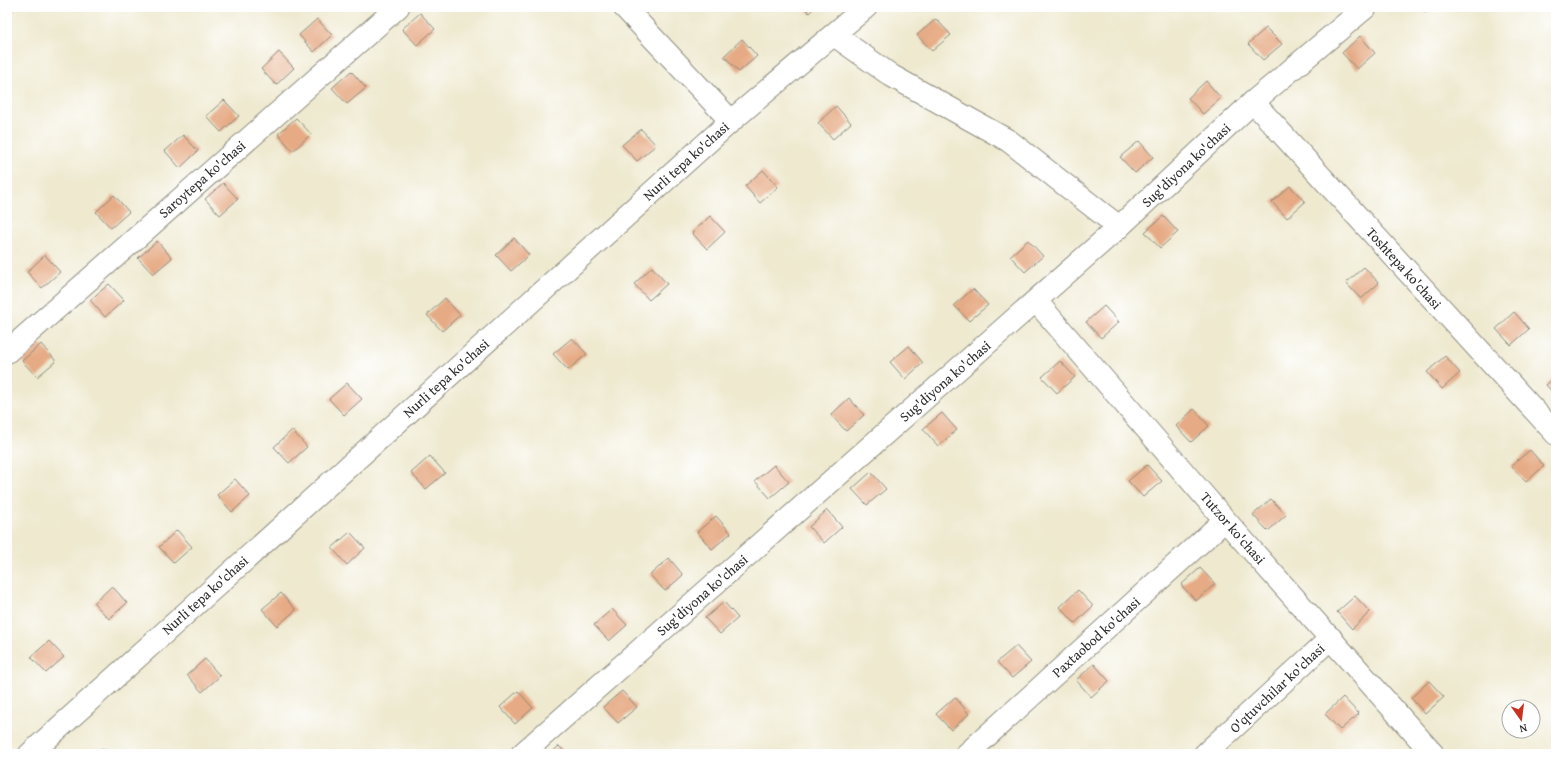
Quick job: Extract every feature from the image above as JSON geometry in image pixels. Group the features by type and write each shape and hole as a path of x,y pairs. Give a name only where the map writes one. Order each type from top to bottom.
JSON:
{"street":[{"name":"Saroytepa ko'chasi","path":"7,352 398,7"},
{"path":"624,7 731,121"},
{"name":"Nurli tepa ko'chasi","path":"30,754 731,121 866,7"},
{"name":"Sug'diyona ko'chasi","path":"522,754 1119,227 1253,102 1366,7"},
{"path":"834,35 892,76 1010,141 1119,227"},
{"name":"Toshtepa ko'chasi","path":"1253,102 1556,434"},
{"name":"Tutzor ko'chasi","path":"1036,301 1225,520 1331,638 1432,754"},
{"name":"Paxtaobod ko'chasi","path":"967,754 1225,520"},
{"name":"O'qtuvchilar ko'chasi","path":"1205,754 1331,638"}],"building":[{"path":"7,7 16,7 7,15"},
{"path":"804,7 815,7 809,13"},
{"path":"1420,7 1432,7 1425,12"},
{"path":"420,13 435,29 417,45 402,29"},
{"path":"317,19 332,35 314,52 299,35"},
{"path":"936,19 951,35 932,51 917,35"},
{"path":"1266,28 1282,44 1263,60 1248,44"},
{"path":"1360,36 1375,53 1357,69 1342,53"},
{"path":"742,39 757,56 739,72 724,56"},
{"path":"279,52 294,68 276,85 261,69"},
{"path":"351,71 366,88 347,104 332,88"},
{"path":"1206,81 1221,98 1203,114 1188,98"},
{"path":"224,100 239,116 221,132 206,116"},
{"path":"836,106 851,123 833,139 818,123"},
{"path":"296,118 311,134 293,151 278,134"},
{"path":"641,129 656,145 637,161 622,145"},
{"path":"183,135 198,151 180,168 165,151"},
{"path":"1139,141 1153,157 1135,173 1120,157"},
{"path":"763,170 778,187 760,203 745,186"},
{"path":"223,183 238,199 220,215 205,199"},
{"path":"1290,186 1305,202 1287,218 1272,202"},
{"path":"114,195 129,212 111,228 96,212"},
{"path":"710,216 725,232 707,249 692,233"},
{"path":"1163,216 1178,232 1160,248 1145,232"},
{"path":"514,238 529,255 511,271 496,255"},
{"path":"1028,240 1043,256 1025,272 1010,256"},
{"path":"157,241 172,258 153,274 138,258"},
{"path":"45,255 60,272 42,288 27,272"},
{"path":"652,267 667,284 649,300 634,284"},
{"path":"1364,267 1379,283 1361,299 1346,283"},
{"path":"109,284 124,300 105,317 90,300"},
{"path":"973,289 988,305 969,321 954,305"},
{"path":"445,298 460,315 442,331 427,315"},
{"path":"1104,306 1119,322 1101,338 1086,322"},
{"path":"1514,312 1529,329 1511,345 1496,329"},
{"path":"572,338 587,354 568,370 553,354"},
{"path":"41,344 56,361 37,377 22,361"},
{"path":"909,346 923,363 905,379 890,362"},
{"path":"1445,356 1460,373 1442,389 1427,372"},
{"path":"1060,361 1075,377 1057,393 1042,377"},
{"path":"1556,376 1556,396 1546,385"},
{"path":"347,383 362,399 344,415 329,399"},
{"path":"849,398 864,415 846,431 831,415"},
{"path":"1194,409 1209,426 1191,442 1176,426"},
{"path":"942,413 957,430 938,446 923,429"},
{"path":"292,430 307,447 289,463 274,447"},
{"path":"1530,450 1544,466 1526,482 1511,466"},
{"path":"430,456 445,473 426,489 411,473"},
{"path":"774,465 789,482 770,498 755,481"},
{"path":"1147,465 1162,481 1143,497 1128,481"},
{"path":"871,472 886,489 867,505 852,489"},
{"path":"235,479 250,496 232,512 217,495"},
{"path":"1271,499 1286,515 1268,531 1253,515"},
{"path":"827,510 842,527 824,543 809,527"},
{"path":"716,516 731,533 712,549 697,532"},
{"path":"177,530 192,547 174,563 159,547"},
{"path":"350,532 365,548 347,565 332,548"},
{"path":"669,558 683,575 665,591 650,575"},
{"path":"1200,568 1215,584 1196,601 1181,585"},
{"path":"112,586 127,603 109,619 94,603"},
{"path":"1078,590 1093,606 1075,623 1060,607"},
{"path":"281,593 296,610 277,626 262,609"},
{"path":"1355,596 1370,612 1352,629 1337,612"},
{"path":"724,602 738,618 720,634 705,618"},
{"path":"612,609 627,625 609,641 594,625"},
{"path":"49,641 64,657 46,673 31,657"},
{"path":"1016,646 1031,662 1012,678 997,662"},
{"path":"205,659 220,676 202,692 187,675"},
{"path":"1094,664 1109,681 1091,697 1076,680"},
{"path":"1429,681 1444,697 1425,714 1411,698"},
{"path":"518,691 533,708 515,724 500,707"},
{"path":"622,691 637,707 618,723 603,707"},
{"path":"955,697 969,714 951,730 936,714"},
{"path":"1343,697 1359,714 1340,730 1325,714"},
{"path":"559,746 567,754 550,754"},
{"path":"104,748 109,754 97,754"}]}
